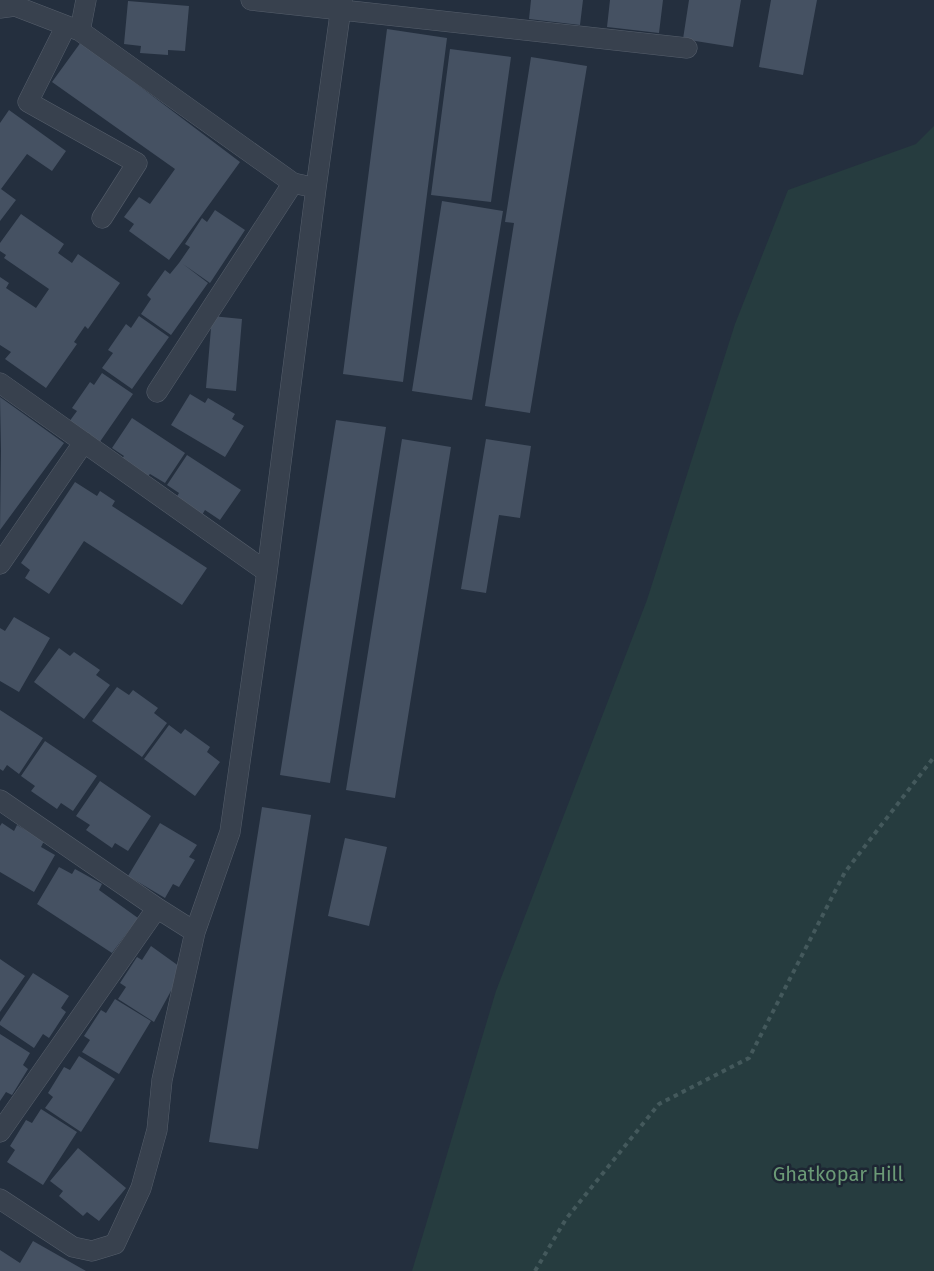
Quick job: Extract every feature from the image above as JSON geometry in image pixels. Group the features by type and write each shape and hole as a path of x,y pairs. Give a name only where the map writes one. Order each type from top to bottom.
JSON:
{"street":[{"path":"86,0 73,29 28,102 137,163 102,218"},
{"path":"251,0 342,5 687,48"},
{"path":"0,1199 73,1247 92,1251 115,1244 141,1188 157,1130 162,1080 195,932 230,832 342,5"},
{"path":"0,8 15,6 73,29 293,183 316,188"},
{"path":"157,392 293,183"},
{"path":"0,383 267,572"},
{"path":"0,564 84,442"},
{"path":"0,800 156,908 195,932"},
{"path":"0,1132 156,908"}],"path":[{"path":"535,1271 566,1218 659,1104 749,1058 846,872 934,757"}],"green space":[{"name":"Ghatkopar Hill","path":"934,126 934,1271 412,1271 496,991 647,600 735,324 788,190 916,144"}],"building":[{"path":"531,0 583,0 580,25 529,19"},
{"path":"610,0 663,0 659,33 607,27"},
{"path":"689,0 741,0 733,47 683,39"},
{"path":"771,0 817,0 803,75 759,67"},
{"path":"128,1 189,6 185,51 168,50 168,55 140,53 141,46 124,44"},
{"path":"387,29 447,38 403,382 343,374"},
{"path":"81,42 240,162 169,260 129,231 134,224 124,217 139,197 150,204 175,169 52,82"},
{"path":"450,49 511,57 491,202 431,195"},
{"path":"531,57 587,66 530,413 485,406 514,223 505,222"},
{"path":"9,110 66,151 52,171 27,154 1,189 16,200 0,221 0,123"},
{"path":"442,201 503,211 472,400 412,391"},
{"path":"215,210 245,230 210,283 183,264 208,283 171,335 141,314 151,299 147,295 165,270 170,274 179,263 190,247 185,244 202,218 207,222"},
{"path":"21,214 64,244 58,253 72,263 78,254 120,283 88,329 85,326 74,342 77,344 46,388 5,359 11,352 0,345 0,277 9,283 6,288 36,308 49,289 4,258 6,255 0,251 0,243"},
{"path":"139,316 169,337 132,389 102,368 113,353 108,350 126,324 131,328"},
{"path":"212,316 242,319 236,391 206,388"},
{"path":"102,373 133,394 97,446 66,426 77,411 72,408 90,382 94,385"},
{"path":"190,394 205,403 208,398 235,414 232,419 244,426 225,457 171,425"},
{"path":"0,397 64,443 0,530 1,451"},
{"path":"132,418 185,453 165,483 150,474 146,478 120,461 124,456 112,448"},
{"path":"336,420 386,427 330,783 280,775"},
{"path":"402,439 451,447 395,798 346,790"},
{"path":"486,439 531,446 520,518 499,515 486,593 461,589"},
{"path":"187,455 241,490 220,520 205,510 202,515 176,498 179,493 167,485"},
{"path":"75,482 97,496 100,491 115,501 112,506 207,568 182,605 84,541 49,594 25,578 30,570 21,563"},
{"path":"14,617 50,638 19,692 0,681 0,628 5,631"},
{"path":"59,648 70,656 74,652 100,670 96,675 110,685 84,719 34,682"},
{"path":"117,687 129,695 133,690 158,708 154,713 167,723 142,757 92,721"},
{"path":"0,710 43,738 19,774 7,765 3,771 0,769"},
{"path":"169,725 181,734 185,729 210,747 207,752 220,762 195,796 144,759"},
{"path":"45,741 97,776 73,811 61,803 57,809 31,791 35,786 21,776"},
{"path":"100,781 151,816 128,851 115,843 112,848 86,830 90,825 76,816"},
{"path":"262,807 311,815 258,1149 209,1142"},
{"path":"2,823 14,831 17,825 44,841 41,847 55,855 34,892 0,872 0,826"},
{"path":"160,823 197,845 189,857 195,860 179,887 173,884 165,898 128,876"},
{"path":"345,838 387,847 369,926 328,916"},
{"path":"59,867 72,874 75,869 102,884 99,890 138,918 112,953 37,904"},
{"path":"151,946 183,969 154,1022 118,999 126,987 120,983 137,957 142,960"},
{"path":"0,959 25,976 0,1012"},
{"path":"33,973 69,996 61,1008 66,1012 49,1038 43,1034 34,1048 0,1025"},
{"path":"115,999 151,1021 119,1074 82,1052 90,1040 84,1036 101,1010 106,1013"},
{"path":"0,1034 30,1053 23,1065 28,1069 12,1095 6,1092 0,1101"},
{"path":"79,1056 115,1079 81,1132 45,1108 53,1097 48,1093 64,1067 70,1070"},
{"path":"41,1109 77,1132 43,1185 7,1162 15,1150 10,1146 26,1120 32,1123"},
{"path":"78,1148 126,1188 99,1221 87,1212 83,1216 59,1196 63,1191 50,1181"},
{"path":"33,1241 86,1271 0,1271 0,1250 20,1263"}]}
